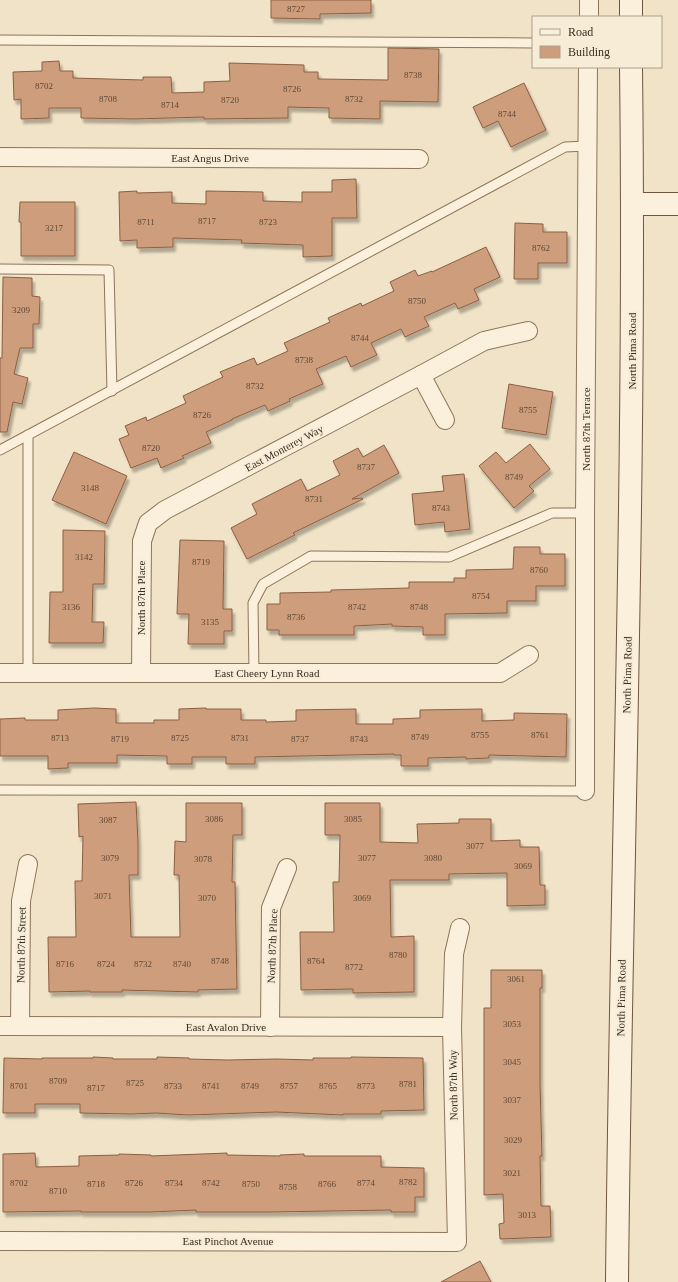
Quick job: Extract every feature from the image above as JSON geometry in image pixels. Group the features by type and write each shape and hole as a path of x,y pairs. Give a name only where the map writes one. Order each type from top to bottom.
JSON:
{"main road":[{"path":"631,0 631,16"},
{"name":"North Pima Road","path":"617,1282 630,472 632,204 631,68"},
{"path":"632,204 678,204"}],"street":[{"path":"589,0 589,16"},
{"name":"North 87th Terrace","path":"585,791 588,68"},
{"name":"East Angus Drive","path":"0,157 419,159"},
{"name":"East Monterey Way","path":"148,523 165,510 484,341 528,331"},
{"path":"421,375 445,420"},
{"name":"North 87th Place","path":"141,673 142,541 148,523"},
{"name":"East Cheery Lynn Road","path":"0,673 500,673 528,656"},
{"name":"North 87th Street","path":"20,1026 21,901 28,864"},
{"name":"North 87th Place","path":"270,1027 271,908 287,868"},
{"name":"North 87th Way","path":"457,1242 452,1027 454,954 460,928"},
{"name":"East Avalon Drive","path":"0,1026 452,1027"},
{"name":"East Pinchot Avenue","path":"0,1241 457,1242"}],"lane":[{"path":"0,40 532,43"},
{"path":"0,450 565,147 588,146"},
{"path":"0,269 109,270 112,391"},
{"path":"28,436 28,673"},
{"path":"254,673 253,603 263,584 311,556 449,557 552,513 585,513"},
{"path":"0,790 585,791"}],"building":[{"path":"271,0 371,0 371,13 320,14 320,19 271,18"},
{"path":"388,48 439,49 438,102 380,101 380,119 329,118 329,108 288,107 288,118 81,118 81,108 49,108 49,118 21,119 21,99 14,100 13,72 42,71 42,62 59,61 60,71 73,71 73,78 143,80 143,77 171,77 172,93 204,92 204,82 230,81 229,63 304,65 304,72 318,72 318,79 388,80"},
{"path":"524,83 546,130 511,147 498,121 483,128 473,107"},
{"path":"356,179 357,218 332,218 332,256 303,257 303,245 241,243 242,240 173,238 173,247 137,248 137,240 120,241 119,192 172,192 172,203 206,204 206,191 263,192 263,201 302,202 302,192 332,192 332,180"},
{"path":"20,202 75,202 75,256 21,256 21,222 19,222"},
{"path":"515,223 543,224 543,232 567,232 567,263 538,263 538,279 514,279"},
{"path":"486,247 500,277 474,289 479,300 458,309 455,303 424,317 429,326 405,337 401,329 371,343 377,355 351,367 346,356 316,369 323,384 289,399 290,401 268,411 265,405 206,432 211,443 182,456 184,458 161,468 157,458 131,468 119,439 129,435 125,426 146,417 147,421 186,403 183,396 223,377 220,372 254,358 257,365 288,351 284,343 330,322 328,318 361,303 362,306 394,291 390,282 415,270 418,276 432,272"},
{"path":"3,277 32,278 32,296 40,297 39,324 33,324 33,348 20,348 14,374 28,378 22,404 13,402 7,432 0,432 0,358 2,358"},
{"path":"509,384 553,392 546,435 502,428"},
{"path":"530,444 550,469 529,486 534,491 514,508 479,466 496,452 506,463"},
{"path":"384,445 399,473 352,499 363,499 293,533 295,535 247,559 231,528 257,514 252,504 301,479 307,491 340,475 333,461 358,448 363,457"},
{"path":"74,452 127,476 106,524 52,500"},
{"path":"464,474 470,529 445,532 444,522 415,525 412,494 444,491 442,476"},
{"path":"63,530 105,531 104,584 93,584 92,622 104,622 103,643 49,643 50,592 63,592"},
{"path":"180,540 224,541 223,609 232,609 232,631 224,631 224,644 188,644 189,614 177,614"},
{"path":"514,547 540,547 540,554 565,554 565,586 536,586 536,601 507,601 507,613 445,614 445,635 423,635 423,627 392,626 392,624 354,626 354,635 279,635 279,630 267,630 267,604 280,604 280,593 409,588 409,582 454,582 454,578 466,578 466,570 513,569"},
{"path":"94,708 116,709 116,723 154,723 154,720 179,720 179,709 206,708 241,709 241,720 266,720 266,722 296,721 296,710 356,709 356,724 393,724 393,719 420,718 420,710 482,709 482,721 514,720 514,713 567,714 566,757 489,755 489,758 428,758 428,766 401,766 401,755 394,754 255,757 255,764 226,764 226,757 192,757 192,764 167,764 167,756 117,755 117,763 68,763 68,768 48,769 48,756 0,756 0,719 25,718 25,720 58,720 58,710"},
{"path":"136,802 138,875 129,875 131,937 180,937 179,875 174,875 175,841 186,842 186,803 242,803 242,835 233,835 232,882 235,882 237,989 198,990 198,992 122,990 122,992 49,992 48,937 76,937 75,881 82,881 83,836 79,837 78,804"},
{"path":"325,803 380,803 380,842 418,843 417,824 459,823 459,819 491,819 491,841 520,840 520,847 539,847 540,885 545,885 545,905 507,906 507,873 449,874 449,880 390,880 391,937 414,936 414,992 353,993 353,989 301,990 300,932 334,932 333,882 339,882 340,835 325,835"},
{"path":"491,970 542,970 542,988 540,988 542,1156 540,1156 541,1206 550,1206 551,1237 500,1239 499,1224 504,1223 503,1194 484,1195 484,1008 491,1008"},
{"path":"93,1057 113,1059 157,1059 157,1057 227,1060 313,1060 313,1058 351,1057 423,1058 424,1110 381,1111 381,1114 343,1115 276,1112 188,1115 156,1113 80,1113 80,1104 35,1104 35,1113 3,1113 4,1058 42,1059"},
{"path":"35,1153 36,1167 79,1166 79,1156 119,1154 151,1156 227,1153 227,1155 280,1156 304,1154 304,1156 381,1156 381,1167 424,1168 424,1197 415,1197 415,1212 391,1212 391,1210 196,1212 196,1210 150,1212 3,1212 3,1154"},
{"path":"480,1261 491,1282 441,1282"}]}
